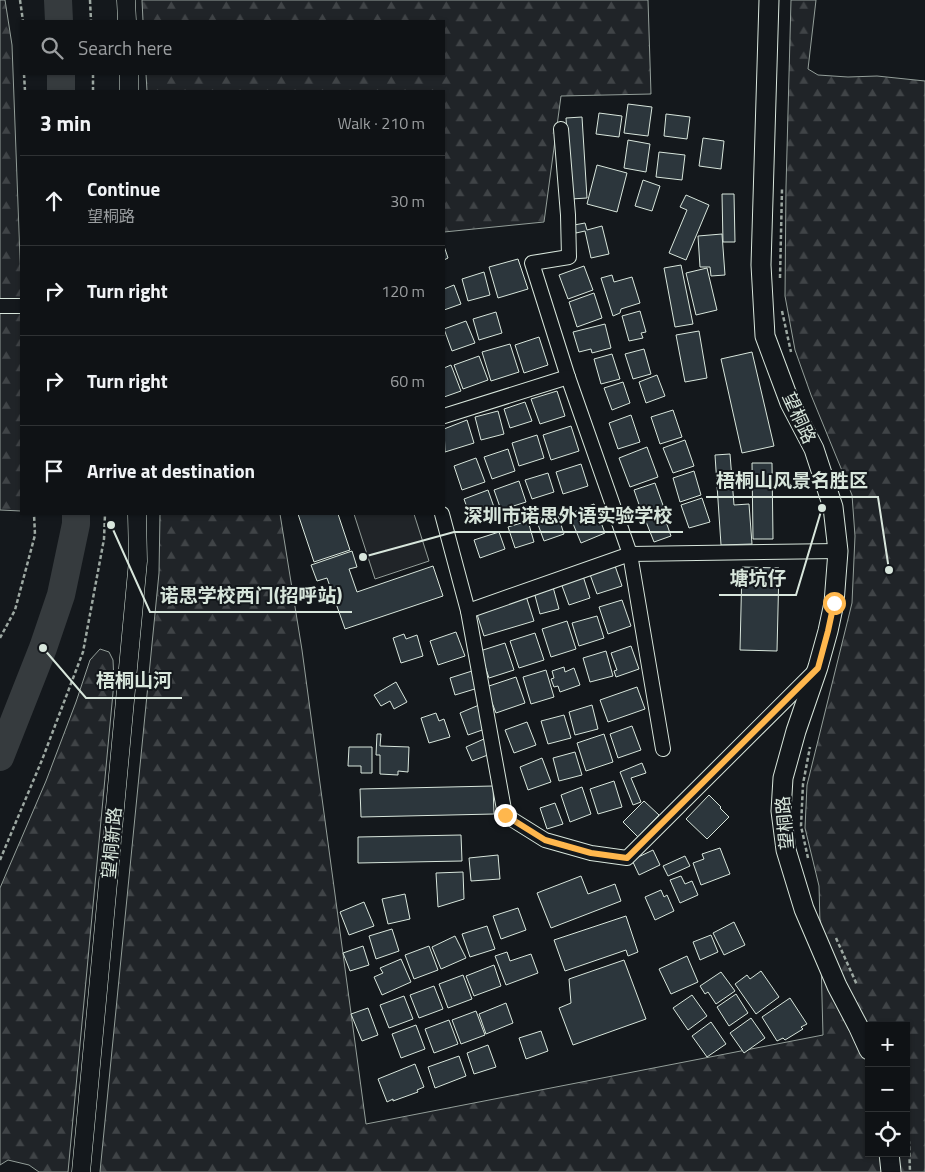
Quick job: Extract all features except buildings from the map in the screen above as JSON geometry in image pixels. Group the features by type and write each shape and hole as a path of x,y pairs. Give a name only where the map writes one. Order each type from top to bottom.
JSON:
{"main road":[{"name":"望桐路","path":"769,0 761,265 765,336 790,402 814,449 834,507 838,551 834,603 828,631 783,778 781,811 786,850 804,909 837,986 865,1041"},
{"path":"889,1157 891,1172"}],"street":[{"path":"126,0 127,20"},
{"path":"128,75 129,90"},
{"path":"562,130 569,257 532,263 568,377 630,554 663,749"},
{"path":"0,306 20,306"},
{"path":"445,416 568,377"},
{"name":"望桐新路","path":"81,1172 138,561 137,515"},
{"path":"442,515 468,611 505,815 545,840 591,853 627,858 818,668"},
{"path":"468,611 630,554 838,551"}],"path":[{"path":"20,0 24,20"},
{"path":"90,0 91,20"},
{"path":"24,75 25,90"},
{"path":"93,75 93,90"},
{"path":"780,285 782,188"},
{"path":"782,310 792,355"},
{"path":"0,638 15,610 35,535 34,515"},
{"path":"0,860 42,760 83,652 104,539 104,515"},
{"path":"809,865 801,826 803,784 812,739"},
{"path":"836,936 858,988"},
{"path":"910,1157 910,1172"}],"green space":[{"path":"0,0 5,0 12,45 20,257 20,511 0,510"},
{"path":"142,0 648,0 651,94 561,96 544,222 445,232 445,90 147,90 146,75 445,75 445,20 143,20"},
{"path":"791,0 816,0 808,69 818,75 877,76 925,81 925,1172 100,1172 159,573 160,515 280,515 302,650 366,1124 823,1035 819,886 805,828 807,785 852,603 855,536 852,495 811,395 795,350 785,296"},
{"path":"354,515 414,515 429,561 375,579"},
{"path":"100,649 109,652 113,660 114,682 68,1172 39,1172 29,1165 8,1160 0,1165 0,888 46,781 90,660"}],"waterway":[{"path":"58,0 59,20"},
{"path":"61,75 61,90"},
{"path":"0,757 43,648 61,595 76,524 76,515"}],"place":[{"name":"塘坑仔","path":"822,508"},
{"name":"诺思学校西门(招呼站)","path":"111,525"},
{"name":"深圳市诺思外语实验学校","path":"363,557"},
{"name":"梧桐山风景名胜区","path":"889,570"},
{"name":"梧桐山河","path":"43,648"}],"route":[{"path":"505,815 545,840 591,853 627,858 818,668 834,603"}]}
